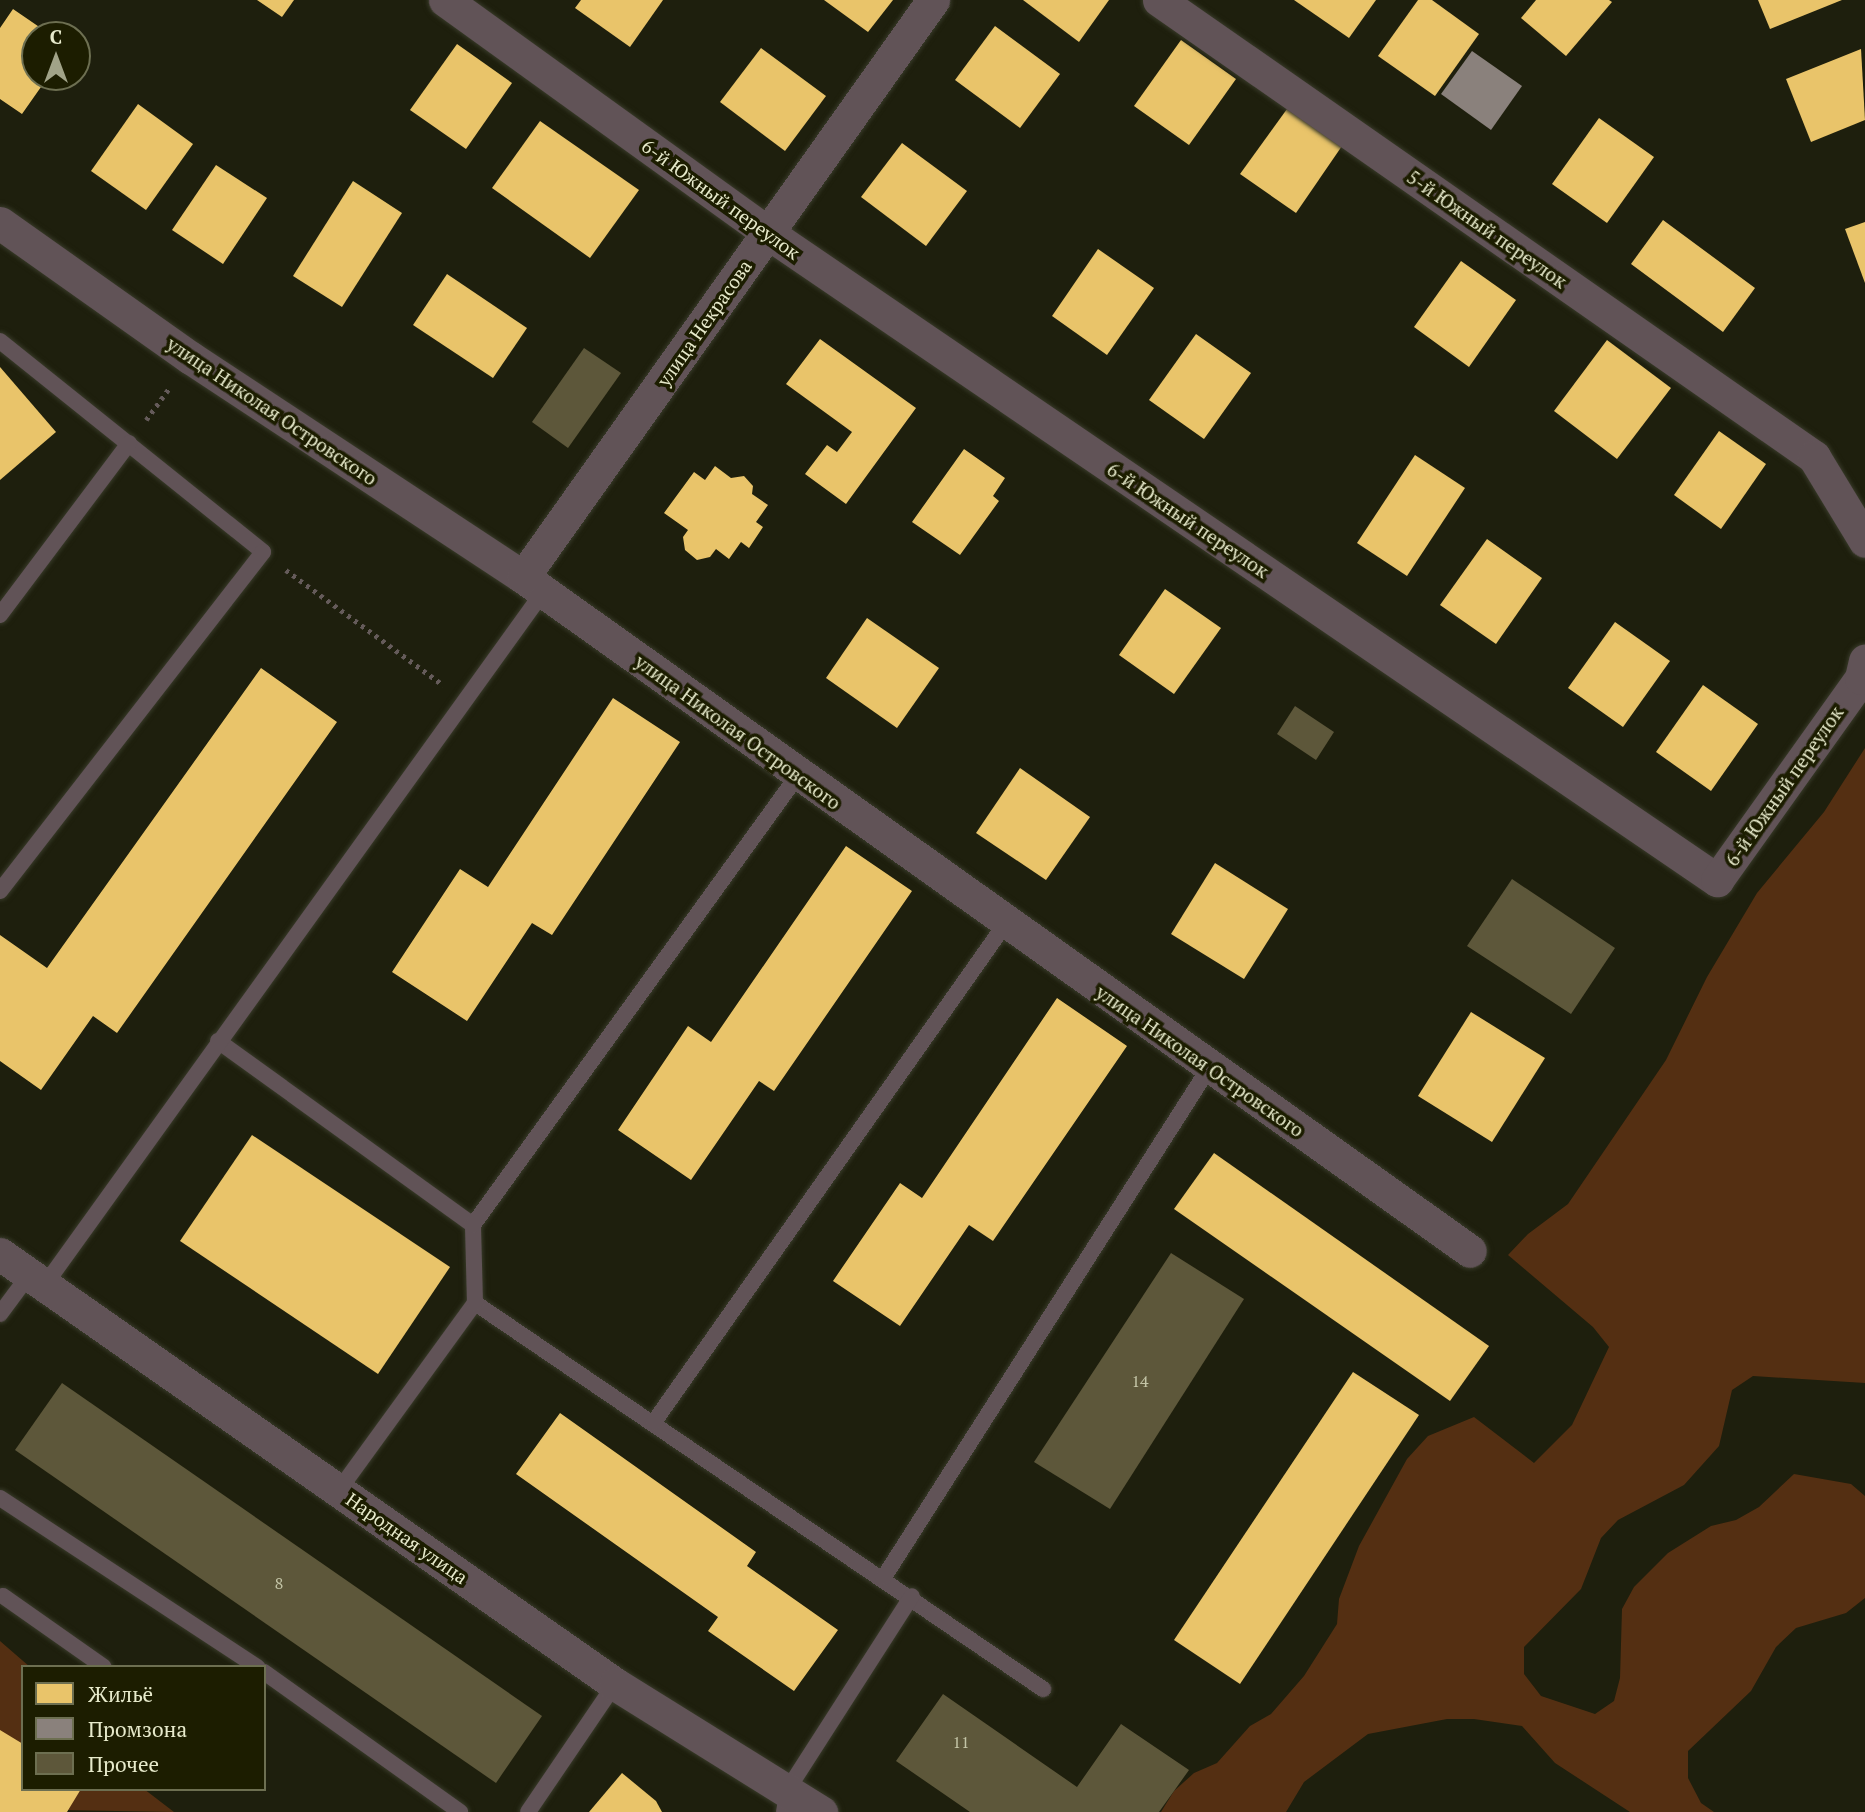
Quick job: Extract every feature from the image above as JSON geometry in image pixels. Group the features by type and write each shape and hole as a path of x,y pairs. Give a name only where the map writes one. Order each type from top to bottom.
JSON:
{"street":[{"name":"6-й Южный переулок","path":"445,0 768,233 1717,880 1861,678 1865,660"},
{"name":"улица Некрасова","path":"533,584 768,233 933,0"},
{"name":"5-й Южный переулок","path":"1159,0 1814,457 1865,541"},
{"name":"улица Николая Островского","path":"0,223 191,358 533,584 1209,1068 1470,1251"},
{"name":"Народная улица","path":"0,1254 786,1801 821,1812"}],"lane":[{"path":"0,341 263,552 0,891"},
{"path":"0,615 129,443"},
{"path":"0,1314 37,1281 218,1041 464,701 533,584"},
{"path":"339,1490 475,1303 472,1225 798,775"},
{"path":"654,1422 1006,923"},
{"path":"218,1041 472,1225"},
{"path":"884,1577 1209,1068"},
{"path":"475,1303 884,1577 1043,1689"},
{"path":"0,1497 251,1665"},
{"path":"3,1597 101,1665"},
{"path":"786,1801 912,1597"},
{"path":"266,1675 454,1810"},
{"path":"528,1812 615,1684"}],"path":[{"path":"129,443 191,358"},
{"path":"263,552 464,701"}],"shaded area":[{"path":"1865,748 1865,1383 1753,1376 1732,1390 1719,1446 1684,1485 1618,1520 1601,1538 1581,1589 1524,1647 1524,1674 1541,1696 1595,1714 1614,1701 1620,1678 1622,1609 1634,1587 1668,1553 1711,1526 1736,1520 1759,1507 1794,1474 1851,1484 1865,1496 1865,1598 1846,1613 1796,1628 1776,1647 1751,1691 1688,1751 1688,1778 1701,1803 1714,1812 1630,1812 1555,1763 1522,1726 1474,1719 1447,1719 1368,1734 1304,1782 1286,1812 1161,1812 1174,1791 1194,1773 1217,1763 1250,1726 1271,1714 1304,1676 1337,1624 1339,1599 1359,1546 1407,1459 1428,1436 1474,1417 1534,1463 1572,1425 1609,1347 1593,1327 1508,1255 1528,1234 1568,1204 1666,1060 1707,977 1757,893 1824,812"},
{"path":"0,1641 28,1665 21,1665 21,1791 147,1791 174,1812 0,1809"}],"building: Жильё":[{"path":"257,0 294,0 282,17"},
{"path":"581,0 663,0 630,47 575,8"},
{"path":"824,0 893,0 868,32"},
{"path":"1023,0 1109,0 1079,42"},
{"path":"1294,0 1376,0 1349,38"},
{"path":"1418,0 1432,0 1479,34 1435,96 1378,56"},
{"path":"1536,0 1612,2 1566,56 1521,18"},
{"path":"1758,0 1842,0 1770,29"},
{"path":"13,9 31,21 21,21 21,91 38,91 22,114 0,99 0,28"},
{"path":"995,26 1060,74 1020,128 955,80"},
{"path":"1181,40 1236,79 1189,145 1134,106"},
{"path":"457,44 512,83 466,149 410,110"},
{"path":"761,48 826,96 785,151 720,102"},
{"path":"1861,49 1865,120 1811,142 1786,79"},
{"path":"138,104 193,144 146,210 91,171"},
{"path":"1287,109 1342,146 1296,213 1240,174"},
{"path":"1599,118 1654,157 1607,223 1552,184"},
{"path":"540,121 639,190 590,258 492,188"},
{"path":"902,143 967,191 926,246 861,197"},
{"path":"216,165 267,198 223,264 172,230"},
{"path":"353,181 402,213 342,307 293,276"},
{"path":"1663,220 1755,288 1723,332 1631,264"},
{"path":"1865,222 1865,283 1845,229"},
{"path":"1098,249 1154,288 1107,355 1052,316"},
{"path":"1461,261 1516,300 1469,367 1414,327"},
{"path":"447,274 527,328 493,378 413,325"},
{"path":"1196,334 1251,373 1204,439 1149,400"},
{"path":"820,339 916,408 846,504 805,474 827,445 837,452 852,432 786,384"},
{"path":"1607,340 1671,388 1617,459 1554,411"},
{"path":"0,367 56,432 0,480"},
{"path":"1719,431 1766,464 1721,529 1674,495"},
{"path":"964,449 1005,478 993,496 999,501 960,555 912,522"},
{"path":"1415,455 1465,488 1407,576 1357,543"},
{"path":"715,466 731,478 744,476 753,486 752,494 768,505 756,522 763,527 749,548 741,542 729,559 716,549 710,557 697,560 685,550 683,537 688,530 664,513 694,472 705,480"},
{"path":"1487,539 1542,578 1496,644 1440,605"},
{"path":"1165,589 1221,628 1174,694 1119,655"},
{"path":"867,618 939,668 897,728 826,678"},
{"path":"1615,622 1670,661 1623,727 1568,688"},
{"path":"261,668 337,722 117,1033 93,1016 41,1090 0,1061 0,935 47,968"},
{"path":"1703,685 1758,724 1711,791 1656,752"},
{"path":"613,698 680,742 552,935 532,923 467,1021 392,972 460,869 488,887"},
{"path":"1020,768 1090,817 1046,880 976,833"},
{"path":"846,846 912,891 774,1091 759,1081 691,1180 618,1130 688,1026 711,1042"},
{"path":"1215,863 1288,909 1244,979 1171,934"},
{"path":"1057,998 1127,1046 993,1241 969,1225 900,1326 833,1281 900,1183 922,1198"},
{"path":"1471,1012 1545,1058 1492,1142 1418,1096"},
{"path":"252,1135 450,1267 378,1374 180,1241"},
{"path":"1214,1153 1489,1346 1450,1401 1174,1209"},
{"path":"1353,1372 1419,1415 1240,1684 1174,1640"},
{"path":"560,1413 756,1552 747,1566 838,1630 794,1691 708,1631 718,1617 516,1474"},
{"path":"0,1730 21,1743 21,1791 80,1791 67,1812 0,1812"},
{"path":"622,1773 656,1801 662,1812 589,1812"}],"building: Промзона":[{"path":"1472,51 1522,86 1491,130 1441,94"}],"building: Прочее":[{"path":"584,348 621,373 568,448 532,422"},
{"path":"1295,706 1334,732 1316,760 1277,734"},
{"path":"1512,879 1615,948 1571,1014 1467,946"},
{"path":"1171,1253 1244,1299 1110,1509 1034,1462"},
{"path":"62,1383 542,1716 496,1783 15,1450"},
{"path":"943,1694 1077,1787 1121,1724 1189,1770 1159,1812 970,1812 896,1761"}]}
